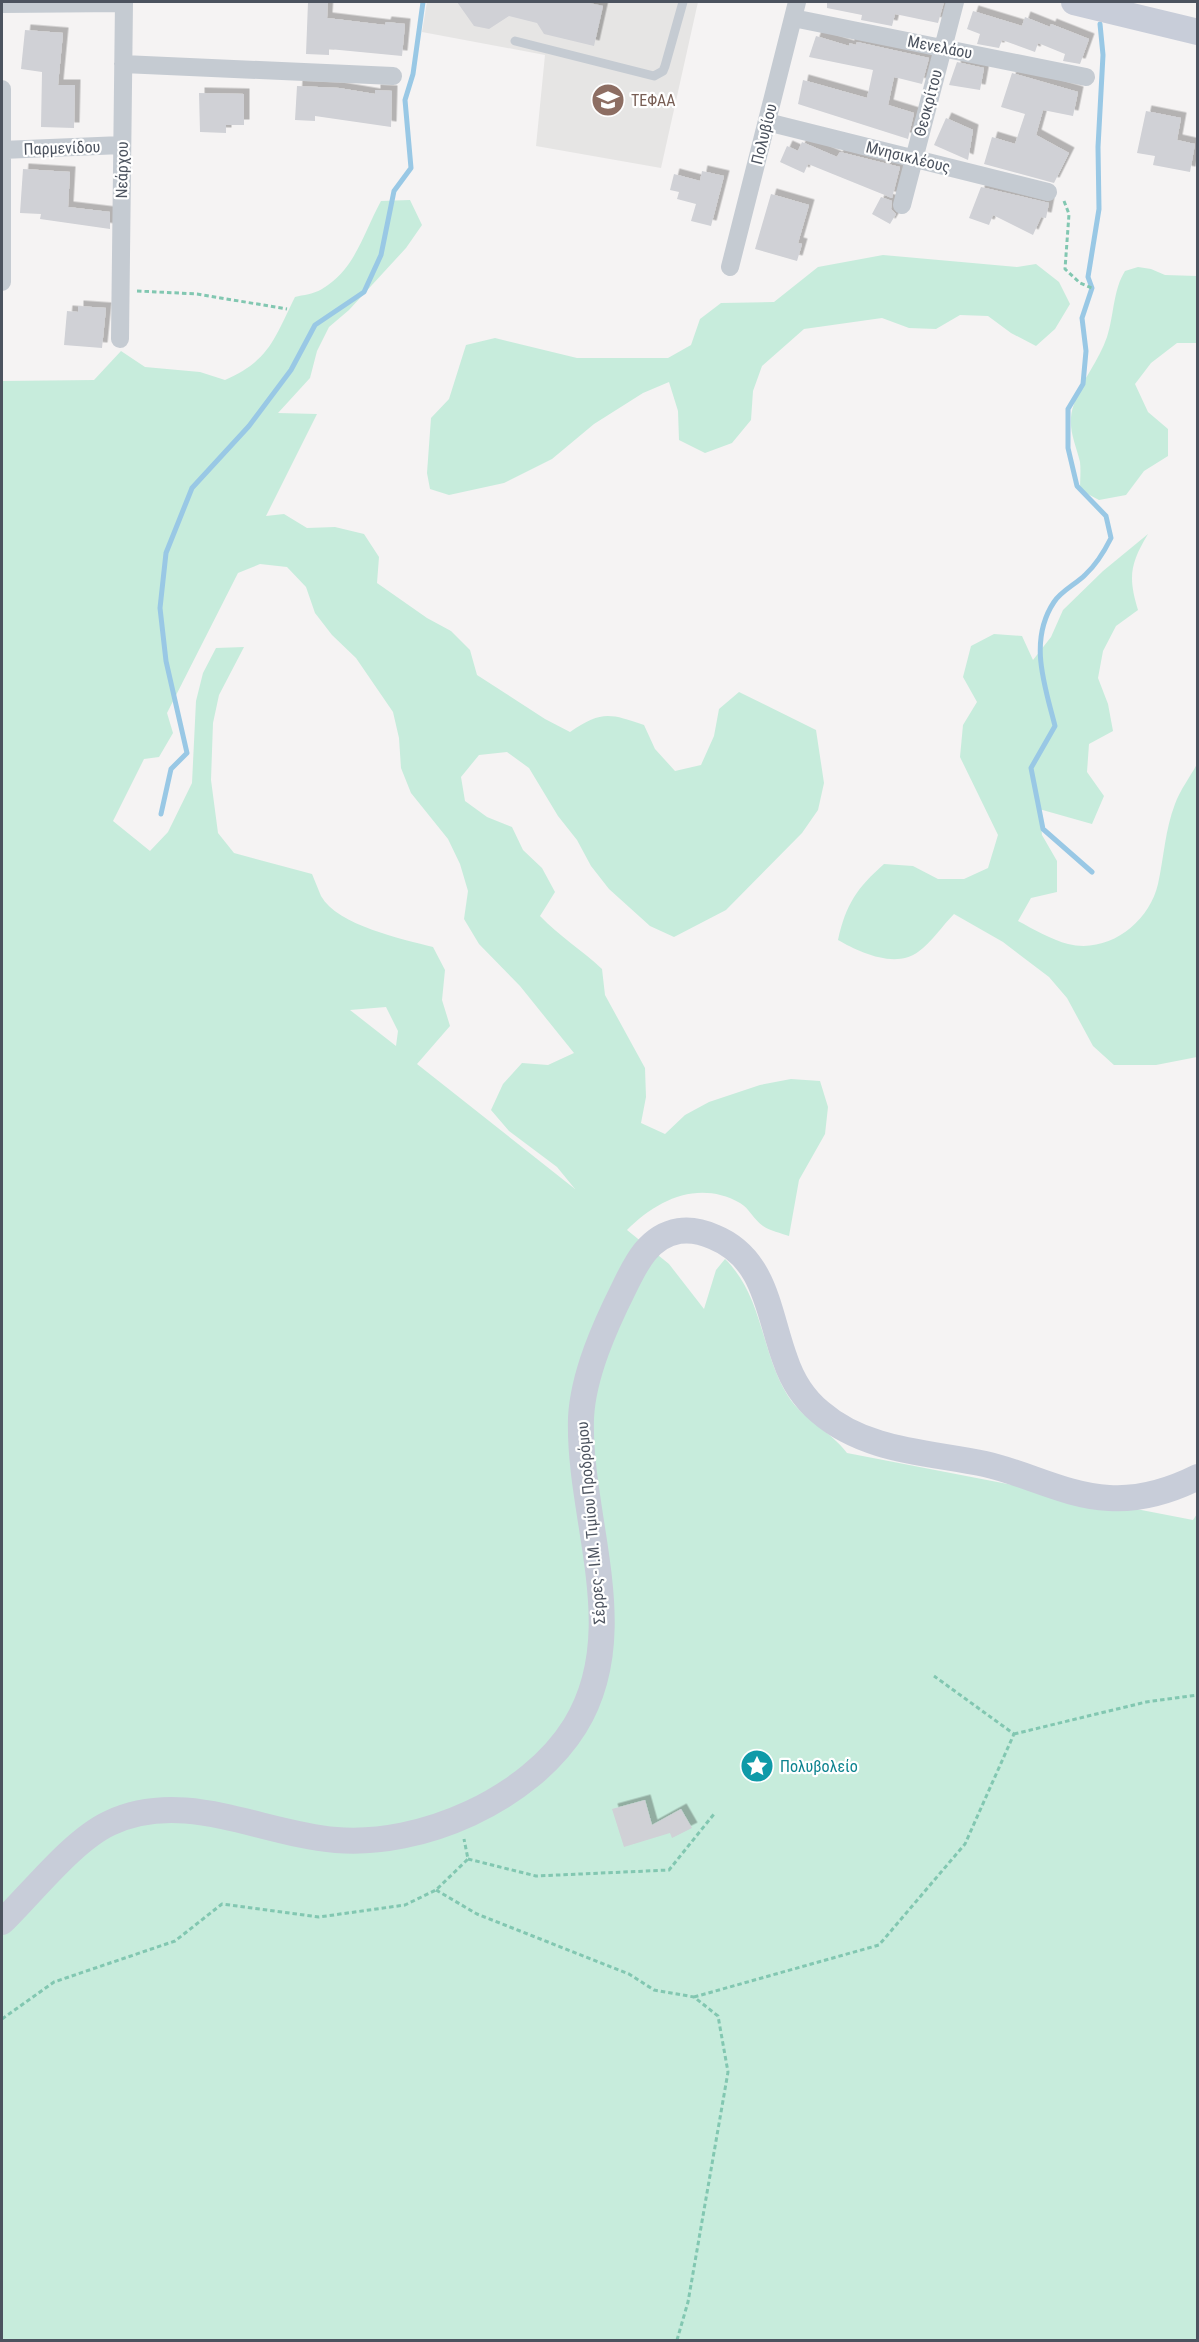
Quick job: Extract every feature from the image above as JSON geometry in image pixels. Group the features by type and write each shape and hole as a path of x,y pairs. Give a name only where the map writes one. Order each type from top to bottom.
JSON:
{"street":[{"path":"2,4 124,2"},
{"name":"Νεάρχου","path":"120,339 124,2"},
{"name":"Θεοκρίτου","path":"902,205 955,2"},
{"path":"1074,2 1142,14 1197,32"},
{"name":"Μενελάου","path":"795,10 943,48 1086,77"},
{"name":"Πολυβίου","path":"730,267 795,10"},
{"path":"123,64 393,76"},
{"path":"2,89 2,282"},
{"name":"Μνησικλέους","path":"767,122 1048,192"},
{"name":"Παρμενίδου","path":"2,150 122,145"},
{"name":"Σέρρες - Ι.Μ. Τιμίου Προδρόμου","path":"2,1922 84,1840 109,1823 137,1814 196,1811 335,1840 380,1839 461,1819 514,1789 552,1755 573,1730 585,1709 598,1665 602,1615 582,1436 584,1398 599,1347 629,1276 644,1251 657,1239 671,1233 694,1230 706,1233 720,1239 744,1256 761,1283 784,1358 801,1393 820,1412 850,1433 884,1445 985,1464 1104,1498 1156,1494 1197,1477"}],"lane":[{"path":"514,41 654,76 663,71 665,66 683,2"}],"path":[{"path":"1048,192 1062,198 1068,206 1069,232 1065,269 1080,283 1092,288"},
{"path":"120,291 197,294 286,309"},
{"path":"934,1676 1014,1734 1146,1702 1197,1695"},
{"path":"436,1890 477,1914 629,1974 654,1990 694,1997 879,1946 965,1844 1014,1734"},
{"path":"468,1859 536,1876 669,1870 714,1814"},
{"path":"461,1819 468,1859"},
{"path":"2,2019 54,1982 175,1941 222,1904 320,1917 405,1905 436,1890 468,1859"},
{"path":"677,2340 688,2302 728,2072 718,2016 694,1997"}],"shaded area":[{"name":"ΤΕΦΑΑ","path":"427,2 698,2 661,168 536,146 545,55 422,32"}],"green space":[{"path":"410,200 422,225 406,248 349,310 329,327 317,351 310,378 278,413 317,414 266,516 284,514 307,528 335,527 364,534 379,557 377,583 427,618 451,631 470,650 477,675 545,719 570,732 590,720 606,716 644,725 655,749 675,771 701,765 714,736 719,709 739,692 816,730 824,783 818,810 802,833 726,910 674,937 650,926 609,889 591,866 577,840 558,816 529,768 507,752 479,755 461,777 465,801 487,817 512,827 523,850 542,868 555,892 540,916 602,969 605,995 645,1068 646,1097 641,1123 665,1134 685,1115 709,1102 760,1085 791,1079 820,1081 828,1107 825,1134 799,1180 789,1236 763,1226 740,1203 725,1196 709,1193 694,1193 666,1202 652,1209 627,1230 669,1264 704,1309 716,1270 725,1259 738,1274 755,1307 772,1362 788,1396 801,1412 833,1438 847,1453 1193,1520 1197,1514 1197,2340 2,2340 2,381 94,380 121,351 145,367 200,372 225,380 252,364 269,347 295,297 319,291 343,272 358,249 381,201","holes":["260,564 287,567 306,587 315,613 332,635 356,658 393,712 399,738 401,768 411,793 448,839 460,864 468,891 464,919 479,944 520,986 574,1053 548,1065 522,1063 503,1084 491,1110 509,1131 557,1167 575,1189 417,1064 450,1026 442,1000 445,970 433,947 372,930 341,916 321,896 312,874 234,853 218,833 211,780 213,723 219,695 244,647 216,648 203,673 196,701 192,783 168,832 150,851 113,821 144,759 159,757 173,733 167,713 238,573","386,1007 398,1031 396,1046 350,1010"]},
{"path":"883,255 1017,267 1036,264 1059,282 1070,304 1055,329 1036,346 1011,333 988,316 960,315 936,329 909,328 882,318 804,329 762,366 753,391 751,420 732,443 705,453 679,440 678,411 669,382 643,393 594,424 552,459 504,483 449,495 430,489 427,473 431,418 449,399 466,345 495,338 577,358 668,358 691,345 700,319 721,303 774,302 818,267"},
{"path":"1138,267 1165,275 1197,276 1197,343 1177,343 1151,363 1135,384 1148,412 1168,429 1168,456 1144,471 1126,495 1099,500 1080,490 1080,462 1072,433 1072,412 1081,387 1107,337 1121,278 1125,271"},
{"path":"1148,534 1134,563 1132,579 1138,610 1116,626 1103,651 1098,678 1108,704 1113,731 1089,744 1087,772 1104,796 1092,824 1039,809 1042,835 1057,861 1057,892 1031,898 1018,921 1056,940 1083,946 1112,940 1136,923 1153,898 1175,804 1197,764 1197,1057 1156,1065 1114,1065 1093,1046 1067,998 1049,977 1003,942 954,914 928,944 909,957 888,959 877,957 838,940 845,916 854,897 884,864 913,866 938,879 964,879 988,868 998,835 960,757 963,725 977,702 963,677 971,646 994,634 1022,636 1033,660 1051,637 1063,610 1103,571"}],"building":[{"path":"308,2 328,2 327,18 385,25 386,22 405,24 402,56 329,49 329,55 306,54"},
{"path":"457,2 585,2 603,6 594,46 544,34 537,23 509,16 489,29 474,26"},
{"path":"827,2 944,2 938,23 895,14 892,26 861,20 862,15 827,8"},
{"path":"973,11 1022,26 1025,17 1050,27 1051,24 1089,39 1080,64 1063,61 1065,54 1038,43 1035,52 1002,40 999,48 977,44 980,34 967,29"},
{"path":"25,30 63,33 58,85 75,85 74,128 41,127 42,72 21,69"},
{"path":"816,36 849,46 849,43 856,45 857,42 929,58 922,84 894,77 888,105 914,113 908,139 798,104 803,80 867,98 873,70 809,57"},
{"path":"957,62 984,68 980,90 949,85"},
{"path":"1012,73 1078,92 1073,116 1043,110 1036,135 1069,153 1054,183 984,164 992,137 1015,144 1025,114 1001,107"},
{"path":"297,86 339,88 375,94 375,90 392,91 391,127 315,116 315,121 295,120"},
{"path":"199,93 244,94 244,125 226,125 226,133 200,132"},
{"path":"1146,111 1181,118 1177,140 1195,144 1190,172 1153,165 1155,156 1137,153"},
{"path":"946,118 973,130 968,160 934,145"},
{"path":"802,142 837,157 840,152 900,167 892,198 808,164 804,173 780,162 787,146 798,151"},
{"path":"23,169 70,172 68,207 110,212 110,229 40,219 41,214 20,213"},
{"path":"702,171 724,176 711,226 691,221 696,204 677,199 679,192 670,190 674,174 700,181"},
{"path":"981,187 1049,203 1046,218 1041,217 1033,235 993,215 989,225 969,218"},
{"path":"771,194 809,205 798,243 802,244 797,261 755,249"},
{"path":"881,197 892,201 891,209 896,214 890,224 872,214"},
{"path":"78,306 106,308 102,348 64,345 67,311 78,312"},
{"path":"645,1800 652,1825 681,1809 692,1828 672,1838 670,1833 624,1847 612,1809"}],"waterway":[{"path":"161,814 171,769 187,753 166,661 160,608 166,553 192,488 249,426 291,370 315,325 364,292 381,255 394,191 411,168 405,100 413,74 423,2"},
{"path":"1092,872 1043,829 1031,768 1055,726 1041,664 1040,648 1046,617 1057,598 1093,567 1111,538 1106,516 1077,486 1068,448 1068,409 1083,384 1086,351 1082,318 1092,288 1088,277 1099,209 1098,147 1103,55 1100,24"}],"place":[{"name":"ΤΕΦΑΑ","path":"608,100"},
{"name":"Πολυβολείο","path":"757,1766"}]}
